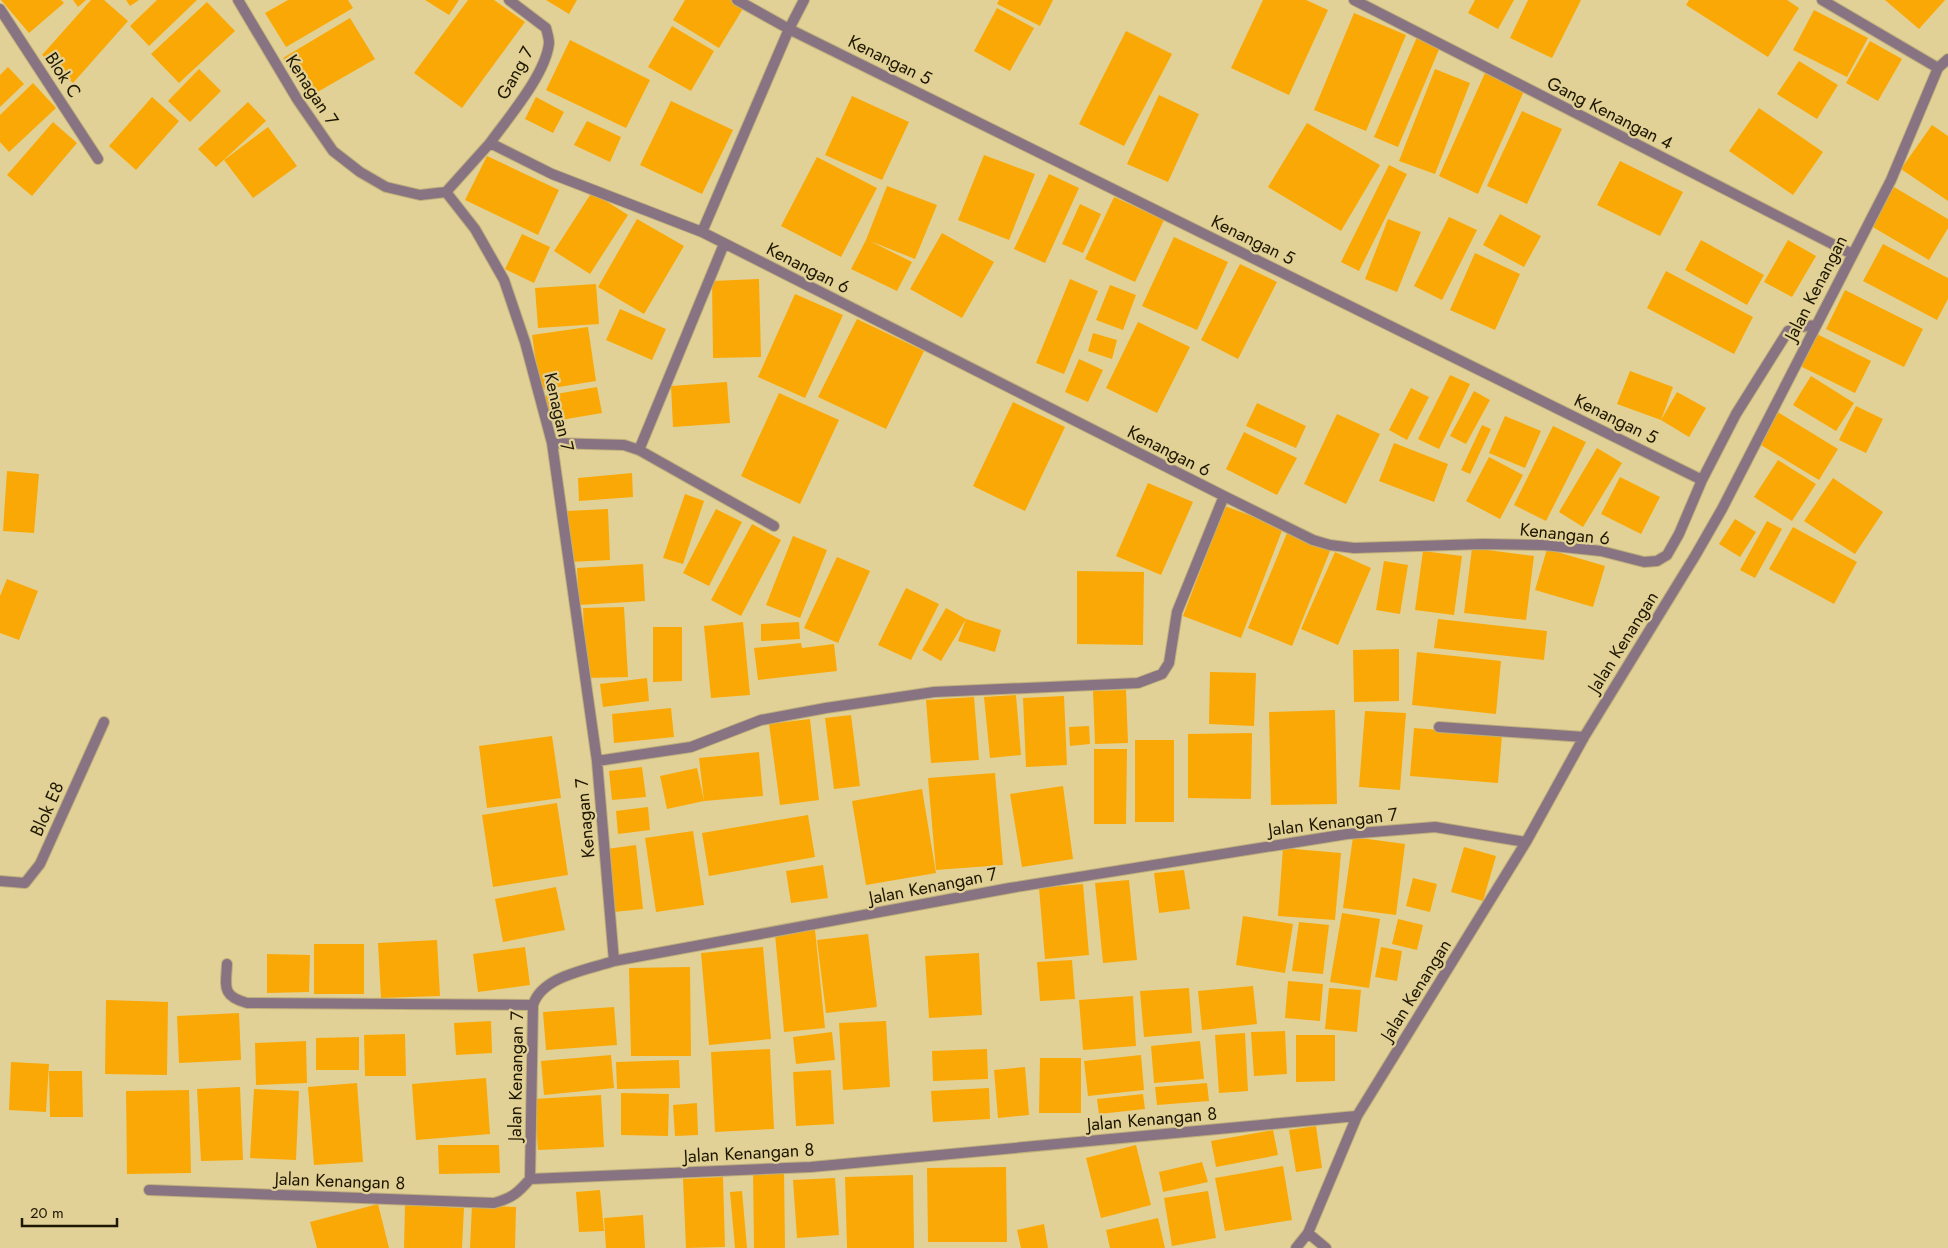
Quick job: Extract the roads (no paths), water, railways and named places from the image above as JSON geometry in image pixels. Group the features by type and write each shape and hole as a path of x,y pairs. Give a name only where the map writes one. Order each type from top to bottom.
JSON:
{"street":[{"name":"Kenagan 7","path":"238,0 297,99 333,151 360,172 386,187 420,195 446,192 475,229 504,280 525,342 552,443 597,761 614,961"},
{"name":"Gang 7","path":"490,143 524,97 545,60 549,42 546,28 509,0"},
{"name":"Kenangan 5","path":"737,0 789,29 1702,480"},
{"path":"702,232 789,29 804,0"},
{"name":"Gang Kenangan 4","path":"1354,0 1852,254"},
{"path":"1822,0 1938,68"},
{"name":"Blok C","path":"0,9 98,159"},
{"name":"Jalan Kenangan","path":"1296,1248 1308,1233 1357,1116 1526,842 1584,737 1722,509 1891,180 1938,68 1948,59"},
{"path":"446,192 490,143"},
{"name":"Kenangan 6","path":"490,143 552,174 702,232 1224,496 1314,540 1330,545 1354,548 1544,544 1601,551 1644,562 1657,561 1668,555 1702,480 1736,414 1788,331 1816,325"},
{"path":"639,450 724,244"},
{"path":"552,443 624,445 639,450 774,526"},
{"path":"597,761 691,747 761,720 826,708 934,692 1138,684 1162,674 1170,664 1177,612 1224,496"},
{"name":"Blok E8","path":"0,880 25,884 40,864 104,722"},
{"path":"1439,727 1584,737"},
{"name":"Jalan Kenangan 7","path":"530,1179 533,1005 536,995 545,986 558,979 614,961 1010,888 1347,834 1435,827 1526,842"},
{"path":"227,964 226,989 234,999 247,1002 533,1005"},
{"name":"Jalan Kenangan 8","path":"149,1190 494,1203 510,1198 530,1179 811,1167 1357,1116"},
{"path":"1308,1233 1326,1248"}]}
